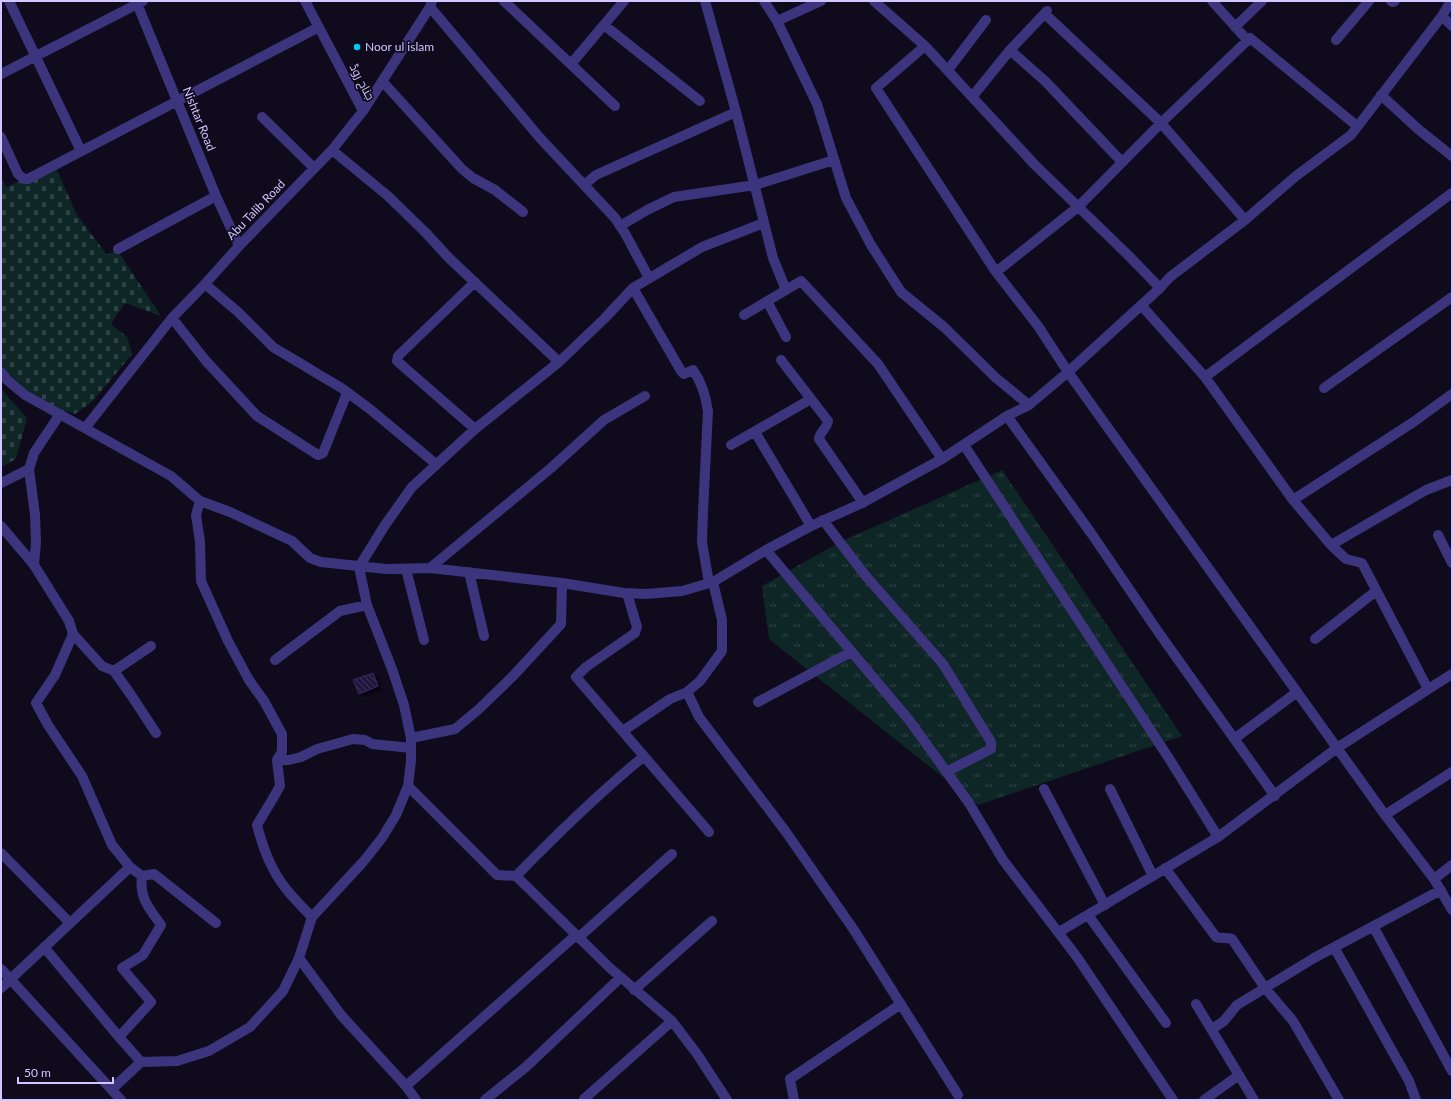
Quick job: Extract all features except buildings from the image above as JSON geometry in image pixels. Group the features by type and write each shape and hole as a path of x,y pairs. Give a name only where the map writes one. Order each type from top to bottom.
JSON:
{"street":[{"path":"10,1 81,151"},
{"name":"جناح روڈ","path":"306,1 363,111"},
{"path":"504,1 615,106"},
{"path":"571,64 624,1"},
{"path":"705,1 736,112 773,258 786,290"},
{"path":"764,1 777,21 817,104 846,198 871,245 901,292 944,327 996,378 1029,405"},
{"path":"777,21 821,1"},
{"path":"874,1 925,46 1035,165 1160,288"},
{"path":"1212,1 1248,41"},
{"path":"1235,27 1262,1"},
{"path":"1336,40 1369,1"},
{"path":"1391,1 1395,1"},
{"path":"1,372 7,380 26,395 86,427 171,476 200,501 230,512 292,541 310,558 321,562 386,569 430,568 470,572 562,583 626,593 646,594 682,591 711,582 811,526 863,503 942,459 1008,416 1029,405 1068,372 1160,288 1170,277 1245,220 1296,176 1351,135 1442,16 1451,1"},
{"path":"1,74 139,2"},
{"name":"Nishtar Road","path":"139,2 216,196 239,246"},
{"path":"431,4 540,138 615,218 649,278"},
{"name":"Abu Talib Road","path":"86,427 172,318 332,150 363,111 383,82 431,4"},
{"path":"972,97 1010,50 1046,12 1161,123 1245,220"},
{"path":"1442,16 1452,26"},
{"path":"948,70 986,20"},
{"path":"604,25 700,101"},
{"path":"1,137 18,174 24,179 28,179 319,27"},
{"path":"996,272 1078,207 1161,123 1250,38 1357,126"},
{"path":"925,46 876,88 996,272 1038,326 1068,372 1123,446 1337,748 1385,815 1434,879 1452,910"},
{"path":"1010,50 1045,81 1122,162"},
{"path":"383,82 462,169 473,178 494,190 523,212"},
{"path":"1382,95 1418,129 1452,156"},
{"path":"584,185 596,175 736,112"},
{"path":"262,116 314,168"},
{"path":"332,150 388,196 448,257 559,362"},
{"path":"620,226 647,210 674,198 755,185 834,160"},
{"path":"1205,377 1452,193"},
{"path":"118,248 216,196"},
{"path":"112,1089 141,1062 177,1061 209,1051 250,1028 283,991 299,958 312,917 363,862 382,838 396,815 408,786 411,761 411,743 404,705 392,668 367,605 359,567 385,525 412,487 475,429 559,362 599,324 633,288 702,247 764,223"},
{"path":"744,315 801,281 878,364 942,459"},
{"path":"475,282 398,356 397,361 475,429"},
{"path":"205,284 238,312 273,347 347,393 371,410 436,464"},
{"path":"623,731 670,699 688,692 700,682 722,651 722,620 711,582 702,542 708,411 707,404 697,376 693,370 684,374 681,371 633,288"},
{"path":"1324,388 1452,297"},
{"path":"767,301 786,337"},
{"path":"1141,305 1205,377 1293,500 1331,545 1346,559 1362,563 1428,689"},
{"path":"172,318 206,361 258,416 318,455 323,453 347,393"},
{"path":"781,360 828,421 828,425 819,435 819,439 863,503"},
{"path":"1293,500 1412,423 1452,394"},
{"path":"430,568 551,468 604,420 645,396"},
{"path":"732,445 811,399"},
{"path":"34,566 36,542 35,515 29,469 34,453 60,414"},
{"path":"1008,416 1274,796"},
{"path":"755,432 811,526"},
{"path":"964,445 1170,760 1218,837"},
{"path":"1,483 29,469"},
{"path":"1331,545 1426,490 1452,480"},
{"path":"200,501 196,515 200,542 201,581 228,641 249,680 264,701 282,734 282,752 277,760 280,786 257,825 262,845 281,882 312,917"},
{"path":"823,520 865,574 943,664 991,742 991,749 946,772"},
{"path":"1,526 34,566 69,621 73,634 102,666 114,672 156,733"},
{"path":"1438,535 1452,563"},
{"path":"766,550 909,720 969,803 1003,860 1078,957 1173,1100"},
{"path":"406,569 424,640"},
{"path":"470,572 484,636"},
{"path":"277,760 289,760 301,757 317,749 353,739 365,740 372,744 411,743 455,729 479,709 513,676 560,624 562,583"},
{"path":"1315,639 1376,591"},
{"path":"626,593 637,627 635,633 586,667 576,677 623,731 643,757 709,832"},
{"path":"275,660 340,611 367,605"},
{"path":"73,634 55,675 36,703 48,725 82,776 112,844 130,868 142,876 154,874 216,923"},
{"path":"114,672 151,646"},
{"path":"758,702 851,652"},
{"path":"1059,932 1218,837 1337,748 1452,674"},
{"path":"688,692 700,717 800,852 854,930 958,1095"},
{"path":"1234,739 1297,692"},
{"path":"516,876 564,827 643,757"},
{"path":"1385,815 1452,772"},
{"path":"408,786 497,875 516,876 620,978 672,1021 697,1054 727,1100"},
{"path":"1044,789 1104,905"},
{"path":"1110,789 1153,876"},
{"path":"1,853 70,923"},
{"path":"406,1086 672,854"},
{"path":"1434,879 1452,865"},
{"path":"1,988 130,868"},
{"path":"1165,868 1216,937 1232,939 1264,988 1293,1021 1339,1100"},
{"path":"119,1038 151,1002 122,968 143,955 161,925 143,899 140,887 142,876"},
{"path":"1212,1029 1224,1021 1237,1005 1264,988 1334,947 1441,890"},
{"path":"1088,915 1166,1023"},
{"path":"634,990 712,921"},
{"path":"1373,926 1452,1071"},
{"path":"44,947 119,1038 141,1062"},
{"path":"1334,947 1409,1081 1416,1100"},
{"path":"299,958 341,1015 406,1086 416,1100"},
{"path":"1,969 121,1100"},
{"path":"485,1100 527,1066 620,978"},
{"path":"794,1100 790,1079 901,1004"},
{"path":"1196,1004 1254,1100"},
{"path":"584,1099 672,1021"},
{"path":"1204,1100 1239,1075"}],"green space":[{"path":"55,166 77,215 107,255 117,250 161,316 125,303 111,324 127,337 132,354 93,401 75,414 49,407 15,384 1,367 1,179 6,187"},
{"path":"1,389 27,418 16,459 1,467"},
{"path":"1002,470 1182,736 978,805 769,639 762,586 840,542"}],"place":[{"name":"Noor ul islam","path":"357,47"}]}
